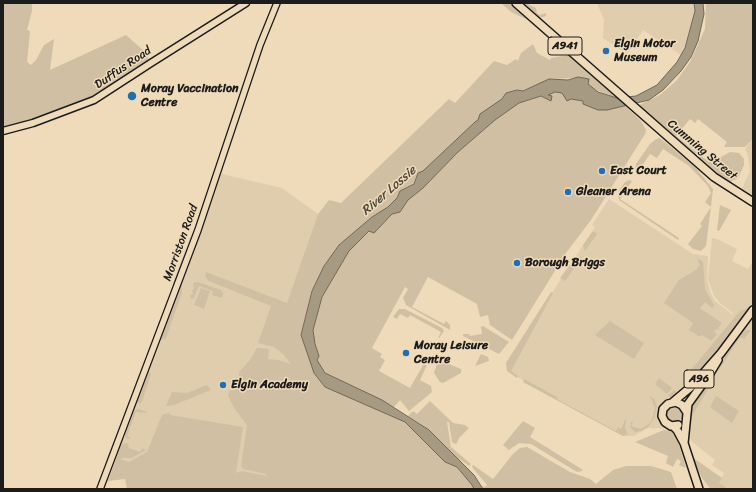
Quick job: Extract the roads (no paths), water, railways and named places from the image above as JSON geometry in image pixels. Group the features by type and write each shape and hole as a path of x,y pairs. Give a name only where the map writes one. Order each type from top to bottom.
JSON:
{"main road":[{"name":"Duffus Road","path":"3,131 33,123 94,100 157,58 246,3"},
{"name":"Cumming Street","path":"516,3 714,177 753,202"},
{"name":"A96","path":"700,489 684,443 673,426 665,422 662,413 665,406 673,402 692,386 721,353 753,310"},
{"name":"A96","path":"684,443 685,415 690,399 713,371 721,353"},
{"name":"A96","path":"673,402 680,403 685,415"},
{"path":"673,426 680,424 685,415"},
{"name":"A96","path":"696,479 706,489"}],"street":[{"name":"Morriston Road","path":"100,489 198,230 260,45 276,3"}],"place":[{"name":"Elgin Motor Museum","path":"606,51"},
{"name":"Moray Vaccination Centre","path":"132,96"},
{"name":"East Court","path":"602,171"},
{"name":"Gleaner Arena","path":"568,192"},
{"name":"Borough Briggs","path":"517,263"},
{"name":"Moray Leisure Centre","path":"406,353"},
{"name":"Elgin Academy","path":"223,385"}],"water label":[{"name":"River Lossie","path":"389,191"}]}
